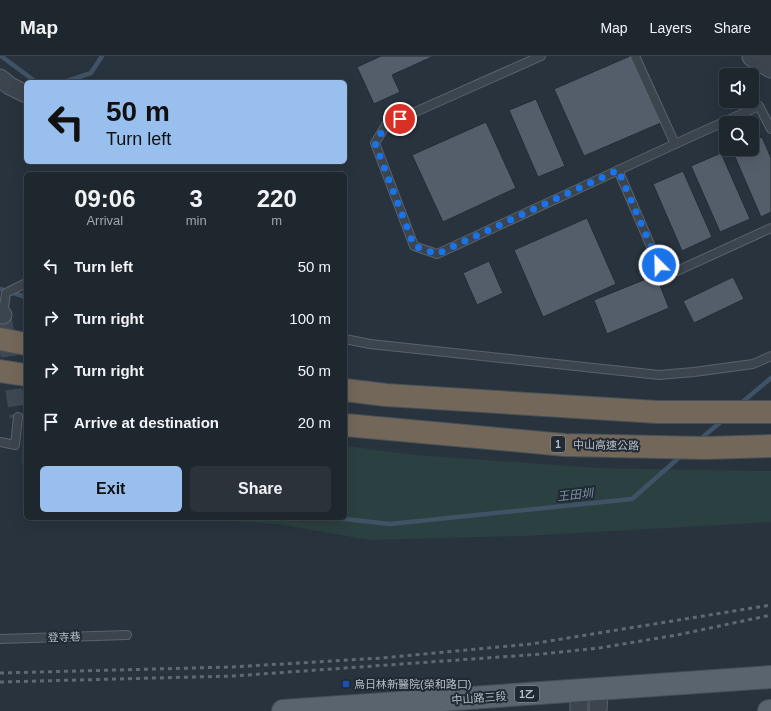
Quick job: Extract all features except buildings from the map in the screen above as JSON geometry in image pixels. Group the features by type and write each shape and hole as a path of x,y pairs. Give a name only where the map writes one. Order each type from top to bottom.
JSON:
{"highway":[{"path":"0,339 24,344"},
{"path":"0,371 24,375"},
{"path":"347,390 386,395 657,412 771,412"},
{"name":"中山高速公路","path":"347,424 565,445 705,448 771,446"}],"main road":[{"name":"中山路三段","path":"283,711 589,701 771,678"}],"street":[{"path":"753,56 771,67"},
{"path":"0,78 10,86 24,93"}],"lane":[{"path":"541,56 386,125 375,143 414,246 437,254 759,106 771,129"},
{"path":"635,56 675,144"},
{"path":"618,170 659,265 677,271 771,228"},
{"path":"2,313 6,293 24,284"},
{"path":"347,339 370,344 658,375 753,364 771,356"},
{"path":"0,442 15,445 18,417"},
{"name":"登寺巷","path":"0,639 127,635"}],"green space":[{"path":"24,410 24,464 21,463"},
{"path":"347,446 416,455 597,468 771,471 771,522 524,536 369,540 278,524 215,520 347,520"}],"waterway":[{"path":"1,56 33,80"},
{"path":"70,80 91,73 102,56"},
{"name":"王田圳","path":"0,289 24,296"},
{"name":"王田圳","path":"740,404 771,378"},
{"name":"王田圳","path":"698,441 723,420"},
{"name":"王田圳","path":"347,519 390,524 632,499 682,455"}],"tunnel":[{"path":"3,315 18,417"}],"railway":[{"path":"0,673 232,667 382,658 531,644 771,605"},
{"path":"0,682 233,676 542,654 599,648 677,635 771,615"}],"place":[{"name":"烏日林新醫院(榮和路口)","path":"346,684"}],"route":[{"path":"400,119 386,125 375,143 414,246 437,254 618,170 659,265"}]}
